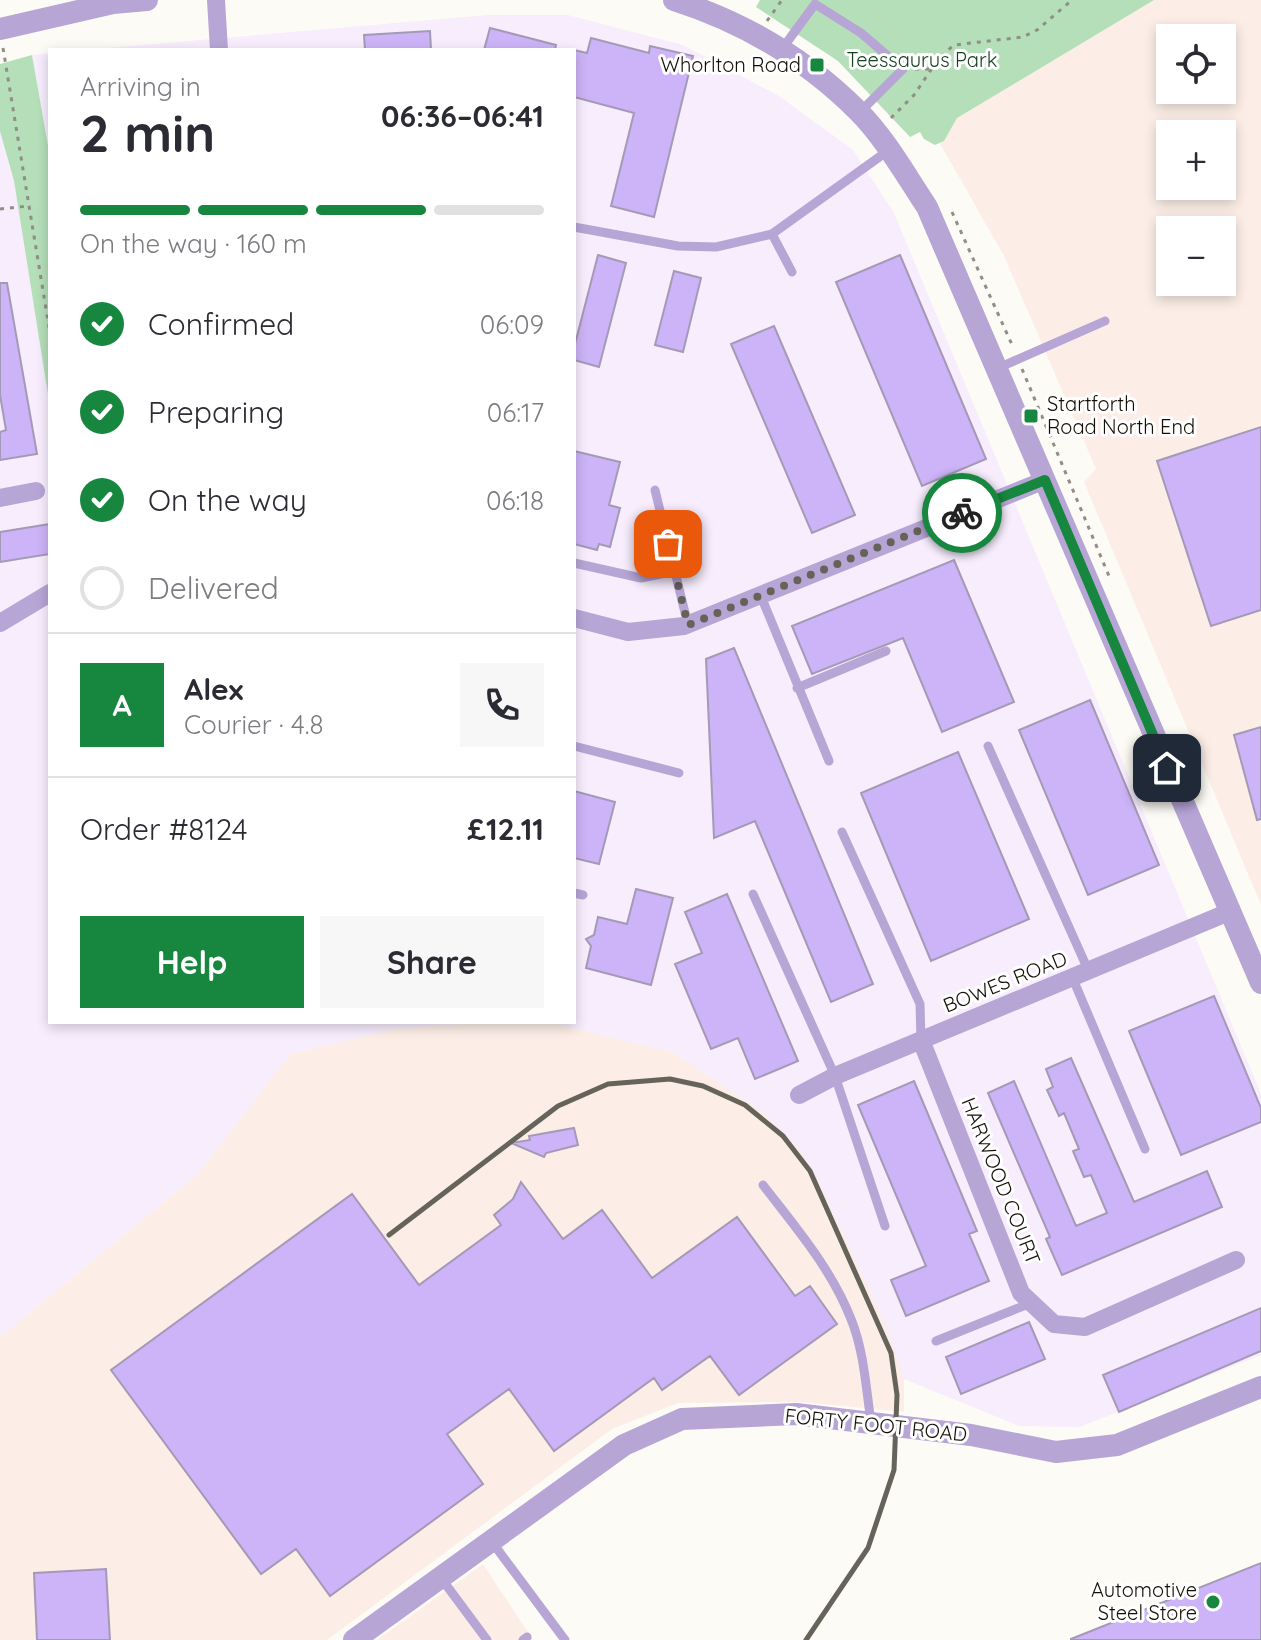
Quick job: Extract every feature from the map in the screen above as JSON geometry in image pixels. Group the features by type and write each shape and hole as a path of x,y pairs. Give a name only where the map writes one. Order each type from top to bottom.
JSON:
{"street":[{"path":"1,34 124,1 147,0"},
{"path":"216,0 219,48"},
{"path":"674,0 709,11 758,34 822,78 860,112 927,207 1261,983"},
{"path":"576,619 628,632 688,625 1045,480"},
{"path":"0,498 36,491"},
{"path":"0,623 48,594"},
{"name":"BOWES ROAD","path":"799,1095 835,1076 1229,912"},
{"name":"HARWOOD COURT","path":"921,1040 1021,1293 1054,1324 1085,1327 1236,1260"},
{"name":"FORTY FOOT ROAD","path":"354,1640 624,1445 682,1419 796,1414 971,1435 1056,1452 1117,1445 1261,1387"}],"lane":[{"path":"782,49 815,4 861,33 903,69 860,112"},
{"path":"576,227 678,246 716,247 772,234 889,150"},
{"path":"772,234 792,272"},
{"path":"998,368 1105,321"},
{"path":"655,490 688,625"},
{"path":"576,563 641,578 675,571"},
{"path":"760,594 829,761"},
{"path":"797,688 886,651"},
{"path":"988,746 1081,975 1145,1149"},
{"path":"576,747 679,773"},
{"path":"842,832 920,1004 921,1040"},
{"path":"753,894 835,1076 885,1226"},
{"path":"763,1185 819,1256 851,1319 859,1345 871,1422"},
{"path":"936,1341 1031,1303"},
{"path":"490,1540 565,1640"},
{"path":"441,1578 487,1640"}],"path":[{"path":"758,34 782,0"},
{"path":"888,121 914,95 939,58 954,45 1023,37 1037,30 1072,0"},
{"path":"1,34 48,321"},
{"path":"0,209 29,205"}],"shaded area":[{"path":"1144,0 1261,0 1261,905 1084,482 1096,469 1004,256 930,126"},
{"path":"488,15 568,15 683,45 779,96 853,150 894,213 1261,1094 1261,1355 1080,1427 1019,1426 904,1379 820,1185 800,1149 760,1110 552,1024 576,1024 576,48 108,48"},
{"path":"48,53 48,146 32,55"},
{"path":"0,131 14,181 48,394 48,1024 466,1024 400,1028 291,1054 197,1175 0,1337"},
{"path":"555,1024 672,1052 760,1110 800,1149 820,1185 888,1330 904,1379 904,1412 802,1402 678,1403 612,1429 327,1640 0,1640 0,1337 197,1175 290,1054 400,1028"},
{"path":"483,1564 533,1640 377,1640"}],"green space":[{"name":"Teessaurus Park","path":"760,0 1154,0 957,118 944,141 935,145 924,139 920,132 910,137 838,61 756,7"},
{"path":"32,55 48,146 48,394 14,181 0,131 0,64"}],"building":[{"path":"490,28 556,45 555,48 485,48"},
{"path":"430,31 431,48 365,48 364,35"},
{"path":"591,38 649,53 650,46 693,56 654,217 611,206 634,113 576,98 576,50 587,53"},
{"path":"598,255 626,263 599,367 576,361 576,340"},
{"path":"900,255 986,459 922,486 836,282"},
{"path":"674,271 701,278 683,352 655,345"},
{"path":"0,283 7,283 37,454 0,460 0,432 6,430 0,395"},
{"path":"774,326 855,515 812,533 731,344"},
{"path":"1261,427 1261,610 1211,626 1157,461"},
{"path":"576,451 620,462 609,505 620,508 610,547 599,544 597,550 576,545"},
{"path":"48,524 48,554 0,562 0,532"},
{"path":"954,560 1014,702 942,732 903,638 812,674 792,626"},
{"path":"734,648 873,984 831,1002 755,821 714,838 706,659"},
{"path":"1090,700 1159,865 1088,895 1019,730"},
{"path":"1261,727 1261,819 1257,820 1234,735"},
{"path":"958,752 1029,919 931,961 861,793"},
{"path":"576,792 615,802 599,864 576,858"},
{"path":"636,889 673,898 651,985 586,968 591,946 586,939 594,935 598,917 627,924"},
{"path":"727,894 798,1061 755,1079 738,1038 711,1049 675,964 702,953 685,912"},
{"path":"1214,996 1261,1108 1261,1122 1181,1155 1129,1031"},
{"path":"1071,1058 1134,1202 1207,1171 1222,1207 1062,1275 1046,1239 1050,1237 988,1093 1014,1081 1076,1226 1107,1213 1091,1175 1084,1177 1073,1151 1079,1149 1064,1113 1059,1116 1047,1090 1053,1087 1046,1069"},
{"path":"914,1081 977,1231 969,1234 989,1281 906,1316 891,1280 926,1266 858,1105"},
{"path":"574,1128 578,1145 546,1153 544,1157 511,1143 530,1140 529,1136"},
{"path":"521,1182 563,1239 602,1210 652,1278 737,1217 795,1296 810,1286 837,1324 739,1395 710,1356 662,1390 654,1378 554,1451 509,1389 447,1434 483,1484 330,1596 296,1549 261,1574 111,1370 352,1194 419,1285 501,1225 494,1215 513,1199"},
{"path":"1261,1308 1261,1351 1119,1412 1103,1375"},
{"path":"1029,1322 1045,1359 961,1394 946,1357"},
{"name":"Automotive Steel Store","path":"1261,1563 1261,1640 1071,1640 1071,1639"},
{"path":"106,1569 110,1640 37,1640 34,1573"}],"railway":[{"path":"389,1235 558,1106 608,1084 670,1079 703,1086 745,1105 783,1136 810,1171 891,1353 897,1395 894,1470 868,1548 806,1640"}],"way so far":[{"path":"668,544 688,625 962,513"}],"place":[{"name":"Whorlton Road","path":"817,65"},
{"name":"Startforth Road North End","path":"1031,416"},
{"name":"Automotive Steel Store","path":"1213,1602"}],"route":[{"path":"962,513 1045,480 1167,768"}]}
